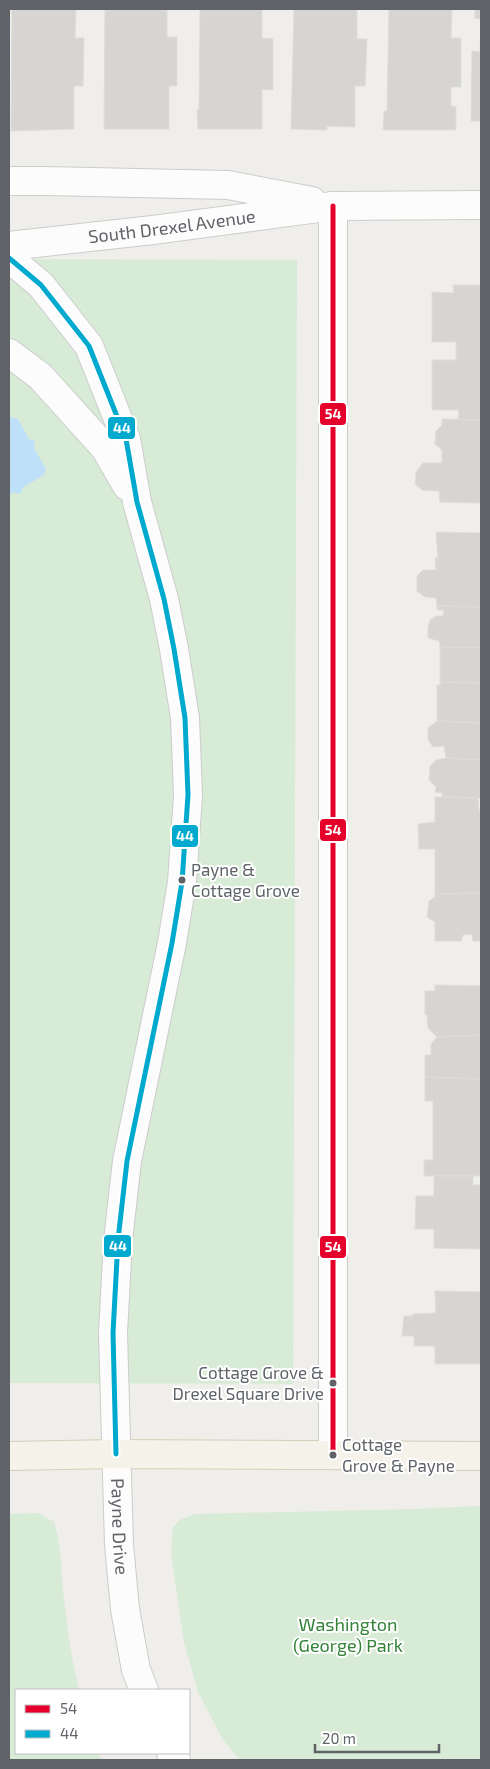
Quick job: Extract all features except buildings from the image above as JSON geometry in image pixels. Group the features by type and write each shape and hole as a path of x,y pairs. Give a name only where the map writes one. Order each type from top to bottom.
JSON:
{"main road":[{"path":"9,1456 116,1454 481,1456"}],"street":[{"name":"South Drexel Avenue","path":"9,181 45,180 228,185 333,206"},
{"name":"South Drexel Avenue","path":"9,246 153,230 333,206 481,205"},
{"path":"333,206 333,1455"},
{"name":"Payne Drive","path":"9,258 41,285 89,346 126,439 137,502 164,599 185,718 188,795 182,882 172,943 126,1161 118,1240 113,1333 119,1545 125,1609 136,1670 144,1689"},
{"name":"Payne Drive","path":"9,353 40,376 105,448 137,502"}],"green space":[{"path":"9,259 297,260 293,1384 9,1383"},
{"name":"Washington (George) Park","path":"481,1506 481,1760 240,1760 223,1740 198,1692 184,1642 171,1554 173,1527 180,1520 195,1514"},
{"path":"38,1513 54,1522 59,1548 68,1628 79,1689 15,1689 15,1754 99,1754 102,1760 9,1760 9,1514"}],"water":[{"path":"9,418 18,419 29,439 35,441 34,448 46,469 44,475 22,488 22,492 18,494 15,492 9,495"}],"transit line":[{"name":"54","path":"333,206 333,1455"},
{"name":"44","path":"9,258 41,285 89,346 126,439 137,502 164,599 185,718 188,795 182,882 172,943 127,1161 118,1240 113,1333 116,1454"}],"place":[{"name":"Payne & Cottage Grove","path":"182,880"},
{"name":"Cottage Grove & Drexel Square Drive","path":"333,1383"},
{"name":"Cottage Grove & Payne","path":"333,1455"}]}
